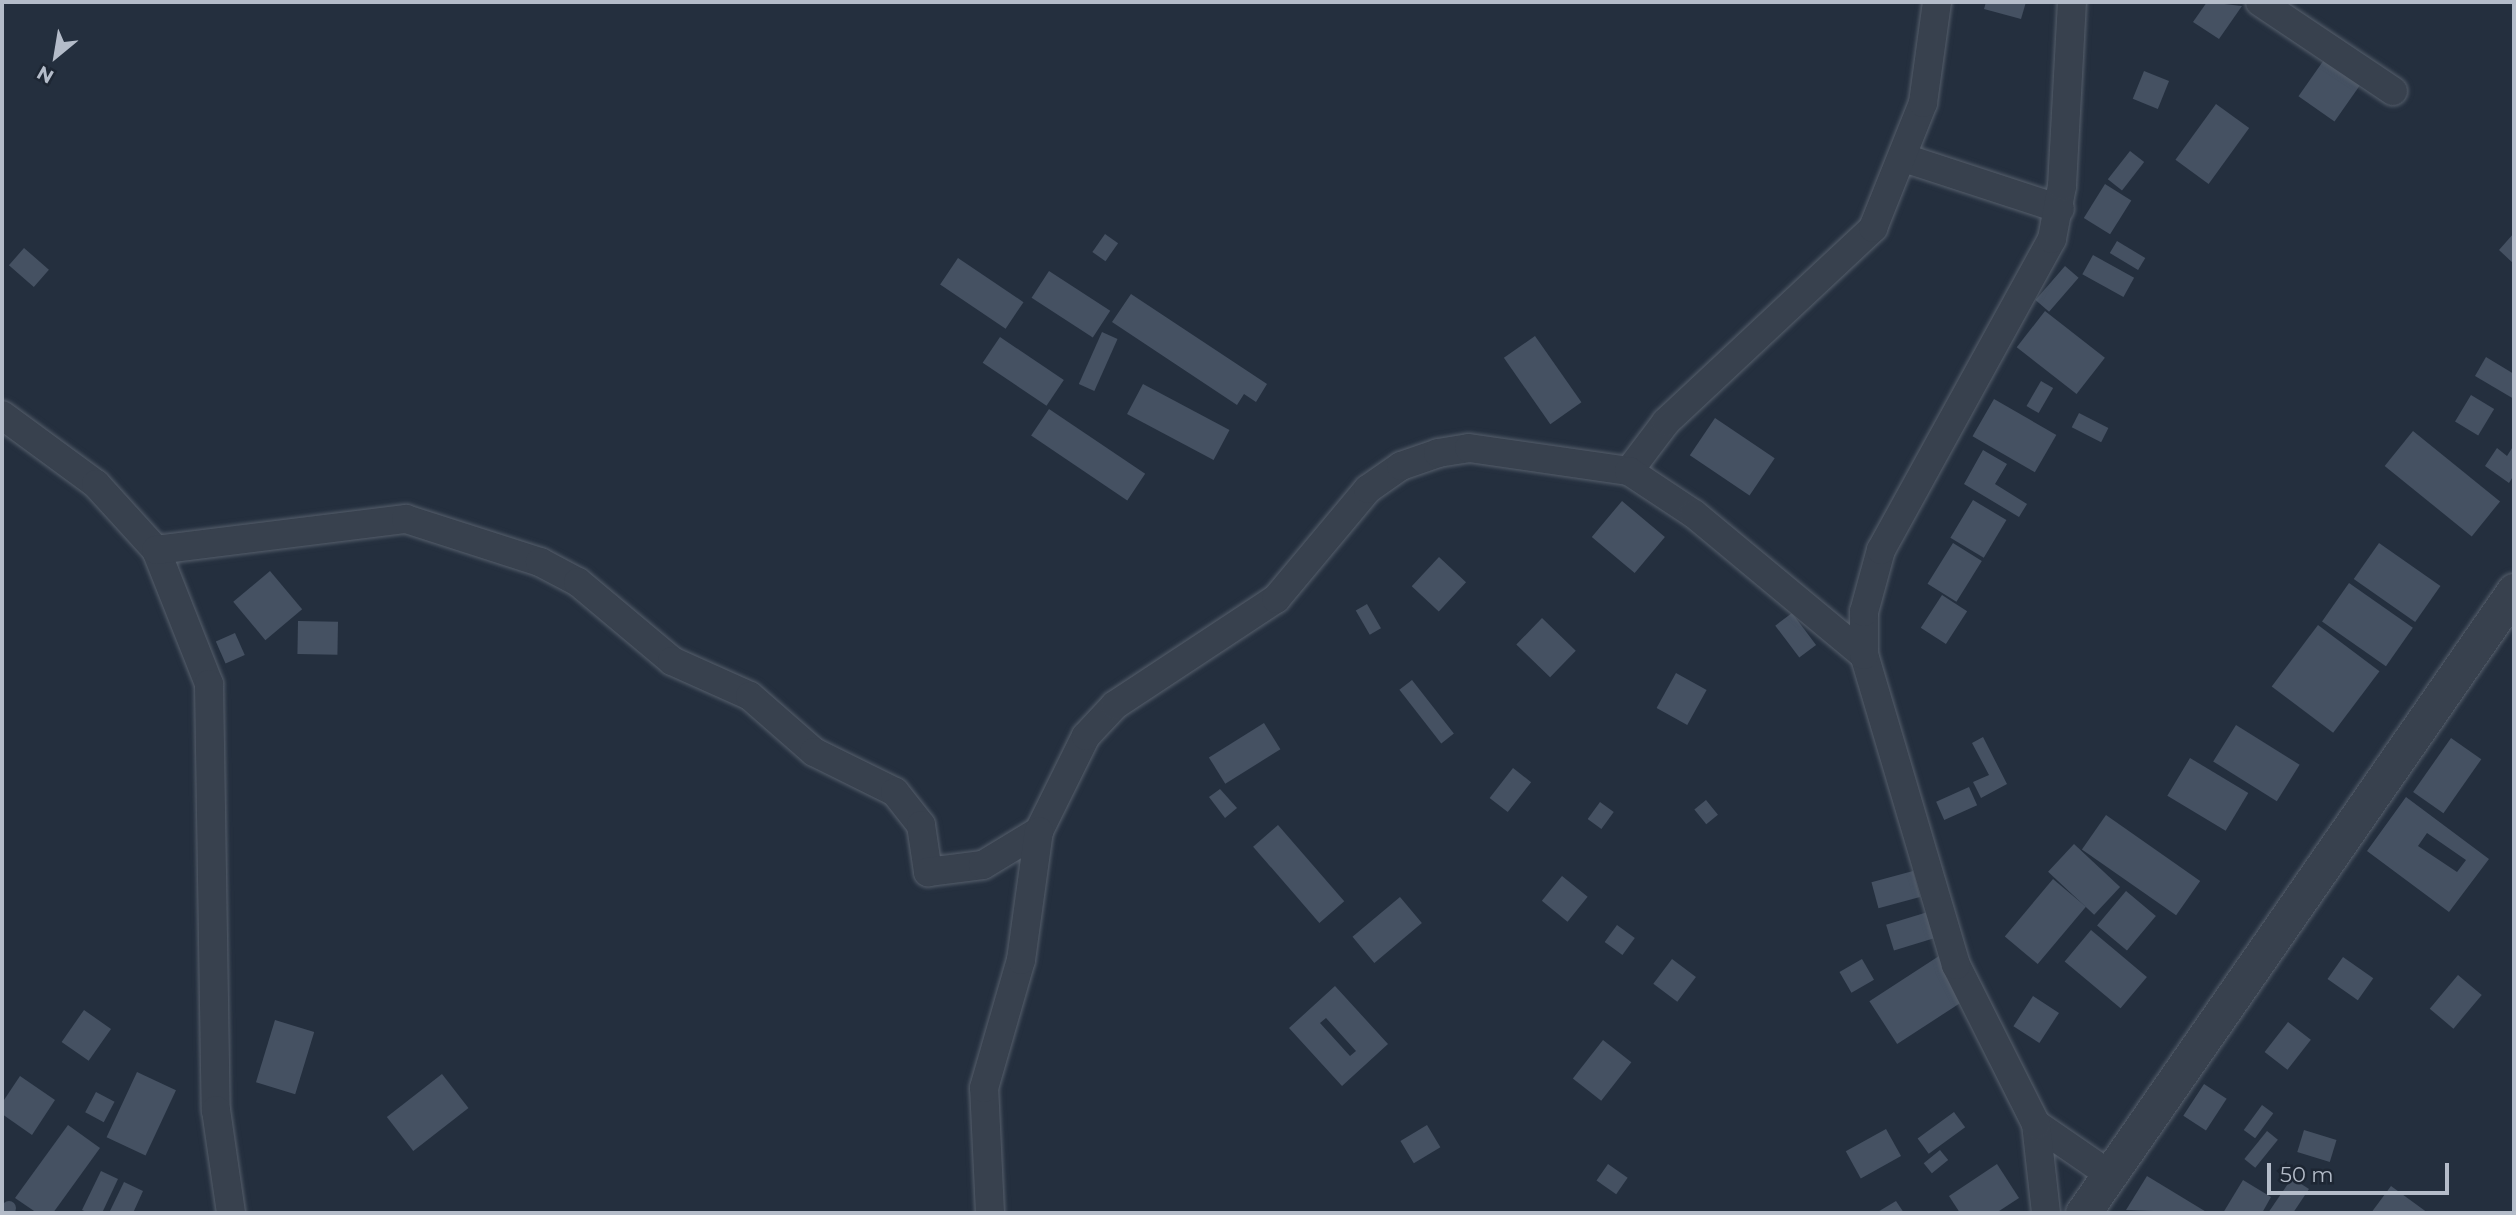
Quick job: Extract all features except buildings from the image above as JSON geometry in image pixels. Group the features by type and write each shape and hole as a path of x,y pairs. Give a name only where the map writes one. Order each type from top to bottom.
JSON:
{"street":[{"path":"1629,471 1665,422 1873,228 1905,158 1923,103 1937,2"},
{"path":"2046,1213 2035,1124 1975,1013 1956,965 1864,655 1864,612 1881,551 2028,287 2060,209 2072,2"},
{"path":"2260,2 2393,91"},
{"path":"1905,158 2060,209"},
{"path":"2,415 96,484 156,550 187,620 211,697 216,1110 231,1213"},
{"path":"990,1213 984,1088 1021,960 1039,831 1086,736 1115,705 1276,599 1323,536 1368,489 1401,467 1469,448 1629,471 1694,514 1864,655"},
{"path":"156,550 373,520 442,526 561,571 672,662 750,696 814,752 895,792 921,825 928,872 983,865 1039,831"},
{"path":"2083,1213 2107,1173 2514,591"},
{"path":"2035,1124 2107,1173"}]}
